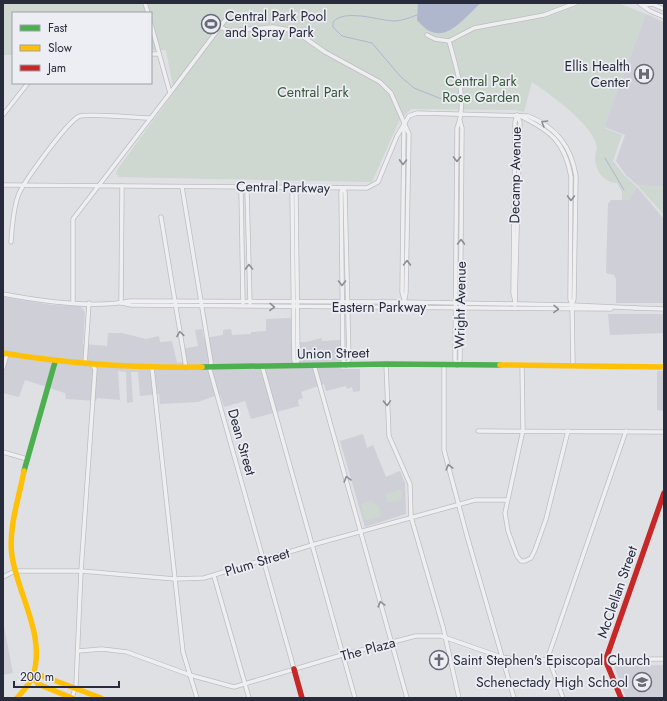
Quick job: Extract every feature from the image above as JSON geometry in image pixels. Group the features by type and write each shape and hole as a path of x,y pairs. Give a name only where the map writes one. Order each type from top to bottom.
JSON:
{"street":[{"path":"427,35 435,39 449,41 474,28 544,15 576,3"},
{"path":"639,3 644,5 650,11 664,17"},
{"path":"644,5 652,4 664,9"},
{"path":"73,303 73,218 226,19"},
{"path":"220,27 229,31 273,27 295,31 325,52 364,71 380,82 390,93 404,123 402,292 404,307"},
{"path":"152,28 170,93"},
{"name":"Wright Avenue","path":"449,41 459,79 460,121 462,128 460,360 457,365"},
{"path":"152,54 159,54"},
{"path":"3,115 27,84"},
{"path":"404,123 409,116 417,113 517,115 543,128 554,136 561,144 569,165 571,176 570,299 572,305 573,365"},
{"name":"Decamp Avenue","path":"516,306 520,122 517,115"},
{"path":"11,242 12,221 18,197 23,185 68,125 80,116 150,118"},
{"name":"Wright Avenue","path":"457,365 455,360 455,305 457,128 460,121"},
{"name":"Central Parkway","path":"3,185 367,188 378,182 404,123"},
{"path":"121,303 122,186"},
{"name":"Dean Street","path":"182,187 211,366 210,370 302,698"},
{"path":"243,306 241,191 244,187 247,191 250,306"},
{"path":"294,188 292,192 293,308 294,360 296,365"},
{"path":"294,188 296,192 298,302 298,360 296,365"},
{"path":"343,188 345,192 349,360 346,364 343,360 342,304 343,188"},
{"path":"161,217 186,368"},
{"name":"Eastern Parkway","path":"3,294 42,301 73,303 121,303 130,301 201,303 250,301 342,304 348,307 404,307 455,305 460,303 572,310 636,308"},
{"name":"Eastern Parkway","path":"201,303 293,308 342,304 348,302 404,302 455,305 460,308 572,305 664,309"},
{"path":"85,364 89,303"},
{"path":"343,336 348,336"},
{"path":"3,368 5,354"},
{"name":"Union Street","path":"5,354 93,366 152,368 346,364 664,367"},
{"path":"17,698 33,677 36,660 35,636 15,571 12,556 12,530 27,459 55,362"},
{"path":"386,364 389,436 410,484 411,517 443,627 459,698"},
{"path":"314,365 362,531 407,698"},
{"path":"444,365 444,450 501,657 514,698"},
{"path":"522,365 523,430 506,500 505,520 516,554 519,558 525,561 531,558 546,520 568,431"},
{"path":"33,677 38,684 72,698 75,688 78,651 81,571 95,369 93,366"},
{"path":"262,366 355,698"},
{"path":"152,368 184,652 197,698"},
{"path":"478,431 523,430 664,432"},
{"path":"564,698 548,656 626,431"},
{"path":"3,452 27,459"},
{"name":"McClellan Street","path":"621,698 607,660 664,493"},
{"name":"Plum Street","path":"3,577 15,571 81,571 175,579 204,578 312,545 459,504 475,500 506,500"},
{"path":"214,576 249,698"},
{"name":"The Plaza","path":"78,651 102,649 127,652 190,675 234,688 342,655 416,636 444,636 501,657 550,661 664,659"},
{"path":"33,677 40,675 101,698"}],"shaded area":[{"name":"Ellis Health Center","path":"646,14 664,22 664,187 637,185 626,175 616,161 625,135 604,127"},
{"path":"637,187 664,219 664,303 616,303 616,279 614,275 606,273 608,204 611,200 628,200"},
{"path":"3,297 52,305 80,306 85,312 83,344 107,346 108,333 122,333 146,339 159,336 160,342 172,341 177,363 183,362 181,349 198,346 195,330 202,329 204,338 223,335 223,330 231,329 232,335 251,334 251,332 266,331 266,319 291,318 291,342 306,342 322,338 322,341 341,340 341,369 360,369 360,391 353,392 352,387 347,389 346,386 326,391 324,384 301,392 303,398 298,400 299,406 251,419 245,401 224,407 220,394 198,402 160,404 159,394 140,396 138,372 131,372 133,402 127,403 126,372 118,371 120,400 97,398 96,401 66,399 65,393 25,380 19,397 3,393"},
{"path":"608,314 664,314 664,333 610,335"},
{"path":"657,371 664,371 664,411 657,410"},
{"path":"363,434 367,448 373,445 386,477 400,471 405,483 406,514 365,527 340,441"},
{"path":"3,621 13,673 3,675"},
{"name":"Schenectady High School","path":"664,665 664,698 626,698 614,666"}],"green space":[{"name":"Central Park","path":"3,3 618,3 646,14 604,128 622,135 613,161 624,175 637,187 628,200 622,200 622,192 617,183 608,181 604,178 595,163 596,143 585,126 568,109 532,82 524,112 516,110 411,109 399,121 372,182 118,177 119,175 116,175 117,170 174,92 166,50 152,50 152,12 12,12 12,55 3,55"},
{"path":"637,185 664,187 664,215"},
{"path":"402,489 402,500 388,503 385,494"},
{"path":"371,501 379,506 381,516 368,520 364,518 361,504"}],"water":[{"path":"418,3 481,3 451,30 443,33 435,33 426,29 417,20"}],"waterway":[{"path":"417,15 395,21 363,16 346,16 338,18 333,22 333,27 342,36 372,43 400,76 414,88 449,102"},
{"path":"605,158 624,190"}],"traffic: fast":[{"path":"24,471 55,362"},
{"path":"202,367 386,364 500,365"}],"traffic: slow":[{"path":"3,353 53,360 102,364 152,367 202,367"},
{"path":"500,365 664,367"},
{"path":"17,698 32,679 36,661 34,630 15,571 11,546 11,535 24,471"},
{"path":"72,698 38,684 33,677 40,675 101,698"}],"traffic: jam":[{"path":"621,698 607,664 607,656 664,493"},
{"path":"294,669 302,698"}],"place":[{"name":"Central Park Pool and Spray Park","path":"211,24"},
{"name":"Ellis Health Center","path":"644,74"},
{"name":"Saint Stephen's Episcopal Church","path":"439,660"},
{"name":"Schenectady High School","path":"642,682"}],"park label":[{"name":"Central Park Rose Garden","path":"481,90"}]}
